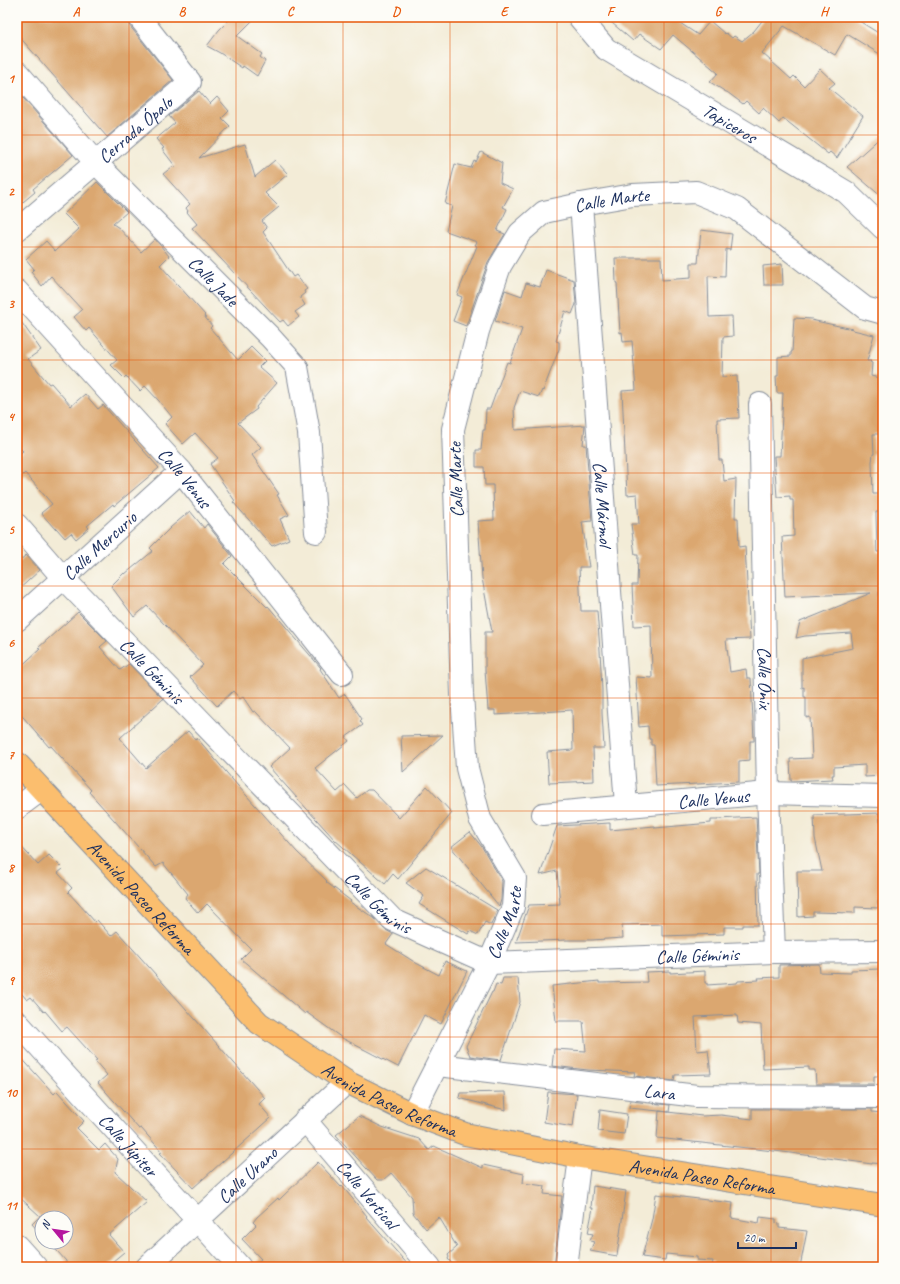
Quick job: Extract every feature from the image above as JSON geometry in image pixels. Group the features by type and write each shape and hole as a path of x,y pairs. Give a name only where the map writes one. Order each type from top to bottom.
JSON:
{"main road":[{"name":"Avenida Paseo Reforma","path":"17,763 259,1023 347,1082 412,1114 465,1134 580,1157 883,1205"}],"street":[{"name":"Cerrada Ópalo","path":"17,230 190,82 139,17"},
{"name":"Tapiceros","path":"579,17 606,49 846,192 883,228"},
{"name":"Calle Jade","path":"17,72 96,163 270,337 298,367 309,433 316,532"},
{"name":"Calle Marte","path":"412,1114 489,963 513,907 515,878 480,819 467,768 462,694 453,429 478,331 500,266 520,233 544,212 633,195 696,192 737,209 864,308 883,313"},
{"name":"Calle Mármol","path":"581,204 626,805"},
{"name":"Calle Venus","path":"17,291 182,471 342,674"},
{"name":"Calle Ónix","path":"760,404 768,793 774,952"},
{"name":"Calle Mercurio","path":"17,620 182,471"},
{"name":"Calle Géminis","path":"17,526 63,578 393,920 489,963 774,952 883,950"},
{"path":"17,808 42,790"},
{"name":"Calle Venus","path":"543,814 626,805 768,793 883,796"},
{"name":"Calle Júpiter","path":"17,1022 240,1267"},
{"name":"Lara","path":"438,1065 697,1096 883,1097"},
{"name":"Calle Urano","path":"147,1267 347,1082"},
{"name":"Calle Vertical","path":"305,1120 430,1267"},
{"path":"566,1267 580,1157"},
{"path":"17,1246 36,1267"}],"building":[{"path":"17,17 127,17 129,25 173,80 107,137 17,34"},
{"path":"232,17 256,17 237,36 262,54 260,57 265,61 257,76 243,66 242,68 207,46 219,30"},
{"path":"605,17 671,17 698,35 710,21 725,34 726,33 732,38 734,36 742,41 754,31 765,17 857,17 856,19 883,36 883,56 847,34 835,55 784,26 762,53 791,79 794,76 804,86 820,69 835,83 829,88 863,116 837,158 830,152 828,154 783,118 779,123 763,108 759,113 746,101 743,104 710,82 718,73 673,35 661,49 639,34 633,41"},
{"path":"17,91 73,155 33,189 35,192 17,207"},
{"path":"199,91 210,104 217,97 229,111 222,118 230,126 199,158 245,144 255,177 275,160 288,174 265,193 279,207 262,221 267,228 263,232 293,277 296,275 307,289 300,297 305,305 295,312 299,317 288,326 283,320 280,322 192,228 197,224 187,212 188,211 186,208 190,204 163,174 175,166 162,149 164,148 156,139 175,123 169,116"},
{"path":"883,135 883,198 847,167"},
{"path":"481,152 502,163 500,183 513,189 503,207 507,209 497,231 505,234 488,262 466,326 453,321 462,297 457,295 477,246 475,245 477,242 446,231 452,206 445,204 455,164 471,168"},
{"path":"97,182 127,212 113,224 119,228 141,252 155,239 169,256 160,265 205,315 204,316 212,326 210,328 238,360 251,347 265,361 259,367 277,383 256,407 257,409 238,423 261,447 252,455 279,494 277,495 289,515 280,519 289,539 272,546 233,502 235,501 210,464 218,458 195,433 183,444 165,424 172,417 159,401 145,386 140,391 126,376 124,378 111,365 117,360 89,328 86,331 74,317 82,310 51,276 42,286 31,272 34,269 26,259 46,241 55,251 79,229 64,214"},
{"path":"701,230 732,234 730,250 726,249 725,277 708,276 709,317 732,316 733,336 723,337 722,377 737,376 739,418 717,419 719,460 722,460 724,481 736,479 735,518 738,518 739,547 745,546 750,639 726,640 730,672 746,669 747,678 751,678 754,741 750,741 750,760 739,761 739,782 656,786 654,745 651,745 651,739 649,739 648,726 639,727 636,677 652,678 651,625 634,626 632,585 637,585 638,555 635,555 631,524 639,524 637,494 627,495 622,391 636,390 632,341 623,342 622,332 620,333 615,258 661,258 662,280 691,278 691,263 698,263"},
{"path":"782,264 783,285 764,285 763,266"},
{"path":"546,270 574,280 576,304 572,314 565,311 556,341 559,342 559,349 543,391 542,390 539,397 520,391 514,408 515,430 585,425 583,445 586,445 592,521 582,522 589,567 579,567 581,611 597,611 604,748 593,748 594,781 549,783 547,752 573,750 572,710 495,715 495,710 488,710 485,670 485,632 492,632 482,578 478,521 494,520 493,485 485,485 484,467 476,467 476,450 481,450 483,430 485,430 486,409 490,409 507,362 510,363 522,329 495,321 505,290 522,296 526,283 540,287"},
{"path":"17,316 41,350 28,359 49,384 51,383 71,406 85,394 98,409 103,405 159,468 114,506 113,504 87,526 89,528 76,539 71,533 65,538 41,513 52,504 25,473 17,480 17,456 23,451 17,445"},
{"path":"794,318 812,319 811,320 874,335 867,361 871,361 870,362 872,363 871,376 883,379 883,434 873,434 874,454 872,462 873,494 883,494 883,512 876,512 877,552 883,552 883,592 879,592 880,634 882,634 883,651 883,776 865,777 865,765 834,767 834,775 832,775 833,779 791,781 790,759 812,758 810,717 806,718 806,697 804,697 804,687 802,688 802,658 853,648 851,633 796,638 800,622 871,593 785,597 782,537 794,536 793,500 790,500 790,496 777,497 774,456 780,456 783,393 777,393 776,376 778,376 778,357 791,356"},
{"path":"190,511 204,528 207,524 232,556 224,564 267,607 268,606 321,668 320,669 339,698 345,694 362,719 360,721 363,725 346,737 349,741 315,768 337,792 345,785 357,798 367,790 372,790 399,818 427,786 452,813 398,879 393,874 385,884 335,840 269,767 290,748 255,711 253,712 243,697 240,699 233,691 217,706 190,677 203,665 147,606 134,617 111,586 124,573 125,574 153,551 150,548"},
{"path":"26,555 40,570 17,591 17,563"},
{"path":"78,612 107,641 100,647 120,670 129,664 163,699 120,738 146,768 188,731 196,740 197,738 297,852 327,881 326,882 351,901 350,902 374,918 384,929 393,934 386,944 416,963 439,975 445,961 467,971 441,1024 424,1015 398,1067 342,1038 306,1012 305,1014 241,959 251,949 207,904 198,913 185,898 188,894 163,863 156,867 89,792 91,790 51,746 49,747 17,710 17,670 40,649 38,648"},
{"path":"443,735 403,772 401,736"},
{"path":"879,813 880,822 883,822 883,901 878,901 878,908 855,907 855,913 813,912 813,916 798,917 797,871 822,871 815,838 814,815"},
{"path":"756,817 759,874 757,874 758,925 724,927 724,934 662,936 662,924 622,925 623,938 516,942 529,905 560,904 557,871 540,875 557,826 610,823 610,830 655,826 655,828 711,823 711,820 718,819"},
{"path":"470,832 482,847 502,881 501,900 499,906 451,847"},
{"path":"17,842 38,865 49,855 63,869 58,873 72,888 68,892 95,922 97,920 111,936 117,931 265,1098 259,1104 271,1118 193,1188 160,1153 162,1152 141,1128 139,1129 98,1083 107,1075 95,1061 97,1060 67,1027 62,1031 31,997 27,1000 17,988"},
{"path":"426,867 497,910 491,925 485,922 478,935 470,931 468,934 419,904 424,896 406,883"},
{"path":"819,964 820,972 851,973 851,970 879,969 883,1067 879,1068 879,1076 874,1076 874,1084 816,1084 815,1070 809,1070 809,1067 763,1069 761,1025 738,1023 737,1015 695,1017 697,1051 708,1050 711,1074 675,1075 674,1081 634,1076 635,1072 588,1070 552,1066 554,1049 586,1051 583,1021 556,1021 552,986 599,981 599,983 647,982 646,972 670,971 670,973 705,971 705,983 707,983 707,985 737,983 738,981 759,980 758,978 779,977 779,965"},
{"path":"503,978 518,978 520,1002 501,1060 470,1056 466,1046 496,984 501,985"},
{"path":"17,1053 54,1094 57,1091 84,1121 77,1128 99,1150 105,1144 118,1159 115,1172 147,1202 109,1235 124,1252 106,1267 66,1267 66,1261 56,1250 74,1250 74,1210 34,1211 17,1195"},
{"path":"505,1092 506,1110 459,1098 460,1093"},
{"path":"548,1092 577,1094 573,1127 544,1122"},
{"path":"630,1101 670,1105 669,1112 629,1108"},
{"path":"752,1109 872,1109 872,1112 883,1113 883,1164 872,1164 783,1152 657,1138 659,1111 702,1116 721,1115 752,1119"},
{"path":"600,1110 627,1114 624,1134 598,1131"},
{"path":"359,1116 382,1127 419,1139 429,1150 434,1146 483,1168 483,1165 524,1174 523,1183 545,1186 544,1194 562,1196 554,1267 455,1267 448,1259 448,1255 457,1247 439,1217 426,1229 413,1213 412,1197 391,1173 383,1180 377,1180 336,1135"},
{"path":"318,1162 341,1187 342,1186 367,1216 366,1217 410,1267 252,1267 261,1259 242,1239 256,1225 253,1222 257,1217 278,1198 279,1200"},
{"path":"593,1186 626,1191 617,1256 590,1251 594,1242 590,1241 593,1234 588,1233 593,1208 591,1208"},
{"path":"656,1194 733,1203 731,1218 759,1223 760,1217 776,1219 776,1223 779,1224 779,1228 807,1231 800,1267 762,1267 747,1263 746,1267 712,1267 713,1261 697,1260 697,1257 666,1254 665,1260 642,1257 652,1219"}]}
